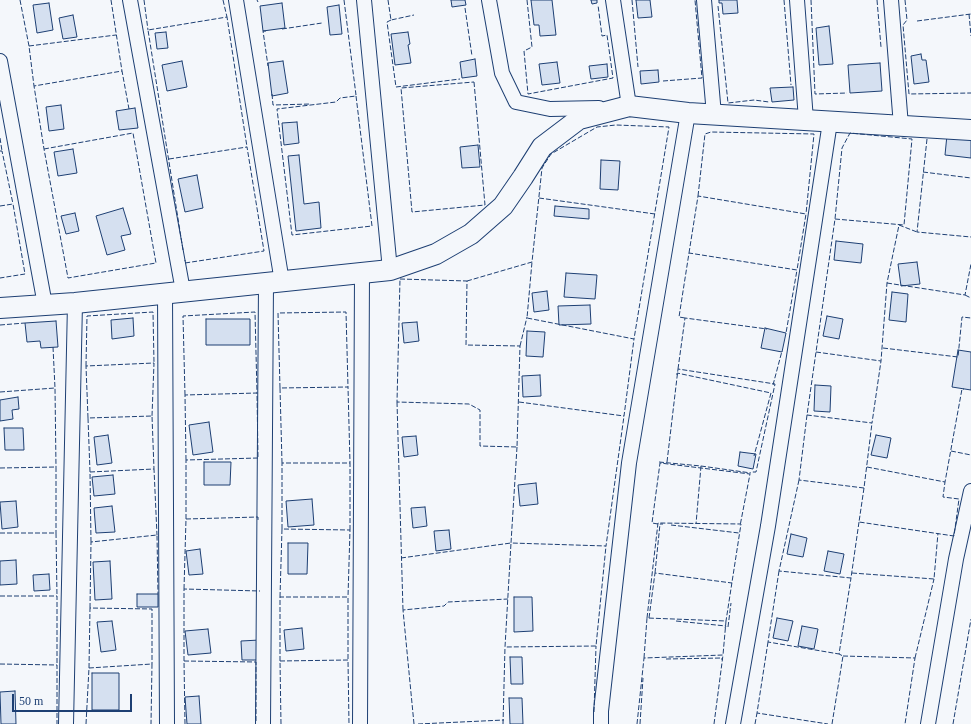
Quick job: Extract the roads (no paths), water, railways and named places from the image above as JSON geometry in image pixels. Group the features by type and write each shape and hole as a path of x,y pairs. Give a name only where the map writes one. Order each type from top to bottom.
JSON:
{"street":[{"path":"130,0 174,292 167,724"},
{"path":"236,0 274,283 263,724"},
{"path":"364,0 390,270"},
{"path":"489,0 502,73 516,102 550,109 629,106 714,115 971,130"},
{"path":"613,0 629,106"},
{"path":"704,0 714,115"},
{"path":"797,0 806,120"},
{"path":"891,0 901,126"},
{"path":"0,61 45,305"},
{"path":"0,308 274,283 390,270 436,254 471,234 503,206 524,177 542,147 579,119 629,106"},
{"path":"601,724 601,711 629,463 688,113"},
{"path":"733,724 768,526 830,122"},
{"path":"360,724 362,273"},
{"path":"66,724 75,302"},
{"path":"928,724 956,559 971,491"}]}
